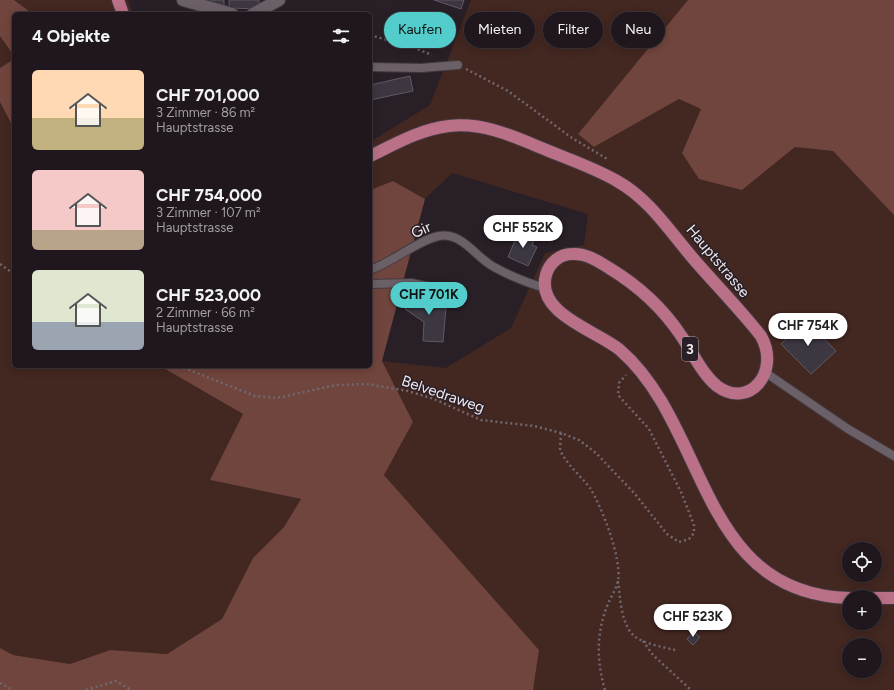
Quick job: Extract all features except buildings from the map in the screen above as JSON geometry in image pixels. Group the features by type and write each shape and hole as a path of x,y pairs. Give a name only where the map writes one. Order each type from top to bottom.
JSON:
{"main road":[{"path":"118,0 122,12"},
{"name":"Hauptstrasse","path":"372,155 429,130 450,126 469,126 508,135 618,181 646,202 664,221 690,254 761,336 768,352 766,373"},
{"name":"3","path":"545,288 546,275 557,259 562,256 575,253 588,257 622,276 656,303 673,324 711,380 724,391 741,393 749,390 760,382 766,373"},
{"path":"545,288 554,307 561,313 608,341 636,365 656,392 709,498 734,540 744,552 768,572 791,585 808,591 842,597"},
{"path":"882,598 894,598"}],"street":[{"path":"183,0 225,12"},
{"path":"257,12 279,0"}],"lane":[{"path":"372,67 421,68 458,66"},
{"name":"Gir","path":"372,269 433,238 449,236 464,243 494,268 545,288"},
{"path":"372,284 411,283 435,288"},
{"path":"766,373 848,429 894,456"}],"path":[{"path":"372,36 415,48 436,57"},
{"path":"458,66 508,91 572,138 612,162"},
{"path":"0,264 12,273"},
{"name":"Belvedraweg","path":"184,368 255,396 276,398 336,385 367,384 408,391 434,399 481,420 534,426 561,433 579,440 596,453 635,494 661,528 672,538 680,542 689,539 694,533 694,525 681,492 649,429 618,395 619,383 636,365"},
{"path":"561,433 560,450 590,489 607,525 615,552 618,581 628,628 634,636 675,650"},
{"path":"605,690 599,662 599,636 606,610 618,581"},
{"path":"643,640 653,655 691,690"},
{"path":"86,690 116,681 131,690"},
{"path":"0,683 13,690"}],"shaded area":[{"path":"0,0 14,0 30,12 12,12 12,53 0,36"},
{"path":"14,0 128,0 132,12 30,12"},
{"path":"471,0 688,0 665,28 665,12 611,12 611,48 649,48 578,134 594,147 679,99 701,109 682,153 742,190 795,147 833,151 894,214 894,690 533,690 539,650 384,475 413,422 382,361 446,368 511,328 545,253 584,245 588,214 452,173 425,199 393,181 372,189 372,141 430,105 452,48 456,48 456,38 464,18 464,48 535,48 535,12 466,12"},
{"path":"688,0 894,0 894,215 833,151 795,147 742,190 699,179 682,153 701,109 679,99 594,147 578,134 649,48 665,48 665,28"},
{"path":"0,36 12,53 12,60 0,68"},
{"path":"12,60 12,125 0,102 0,68"},
{"path":"0,102 12,125 12,368 163,368 243,414 210,480 301,499 284,527 253,558 222,619 167,654 110,650 70,664 12,655 0,648"},
{"path":"393,181 425,199 382,361 413,422 384,475 539,650 533,690 0,690 0,648 13,655 70,664 110,650 167,654 222,619 253,558 284,527 301,499 210,480 243,414 163,368 372,368 372,189"}]}
